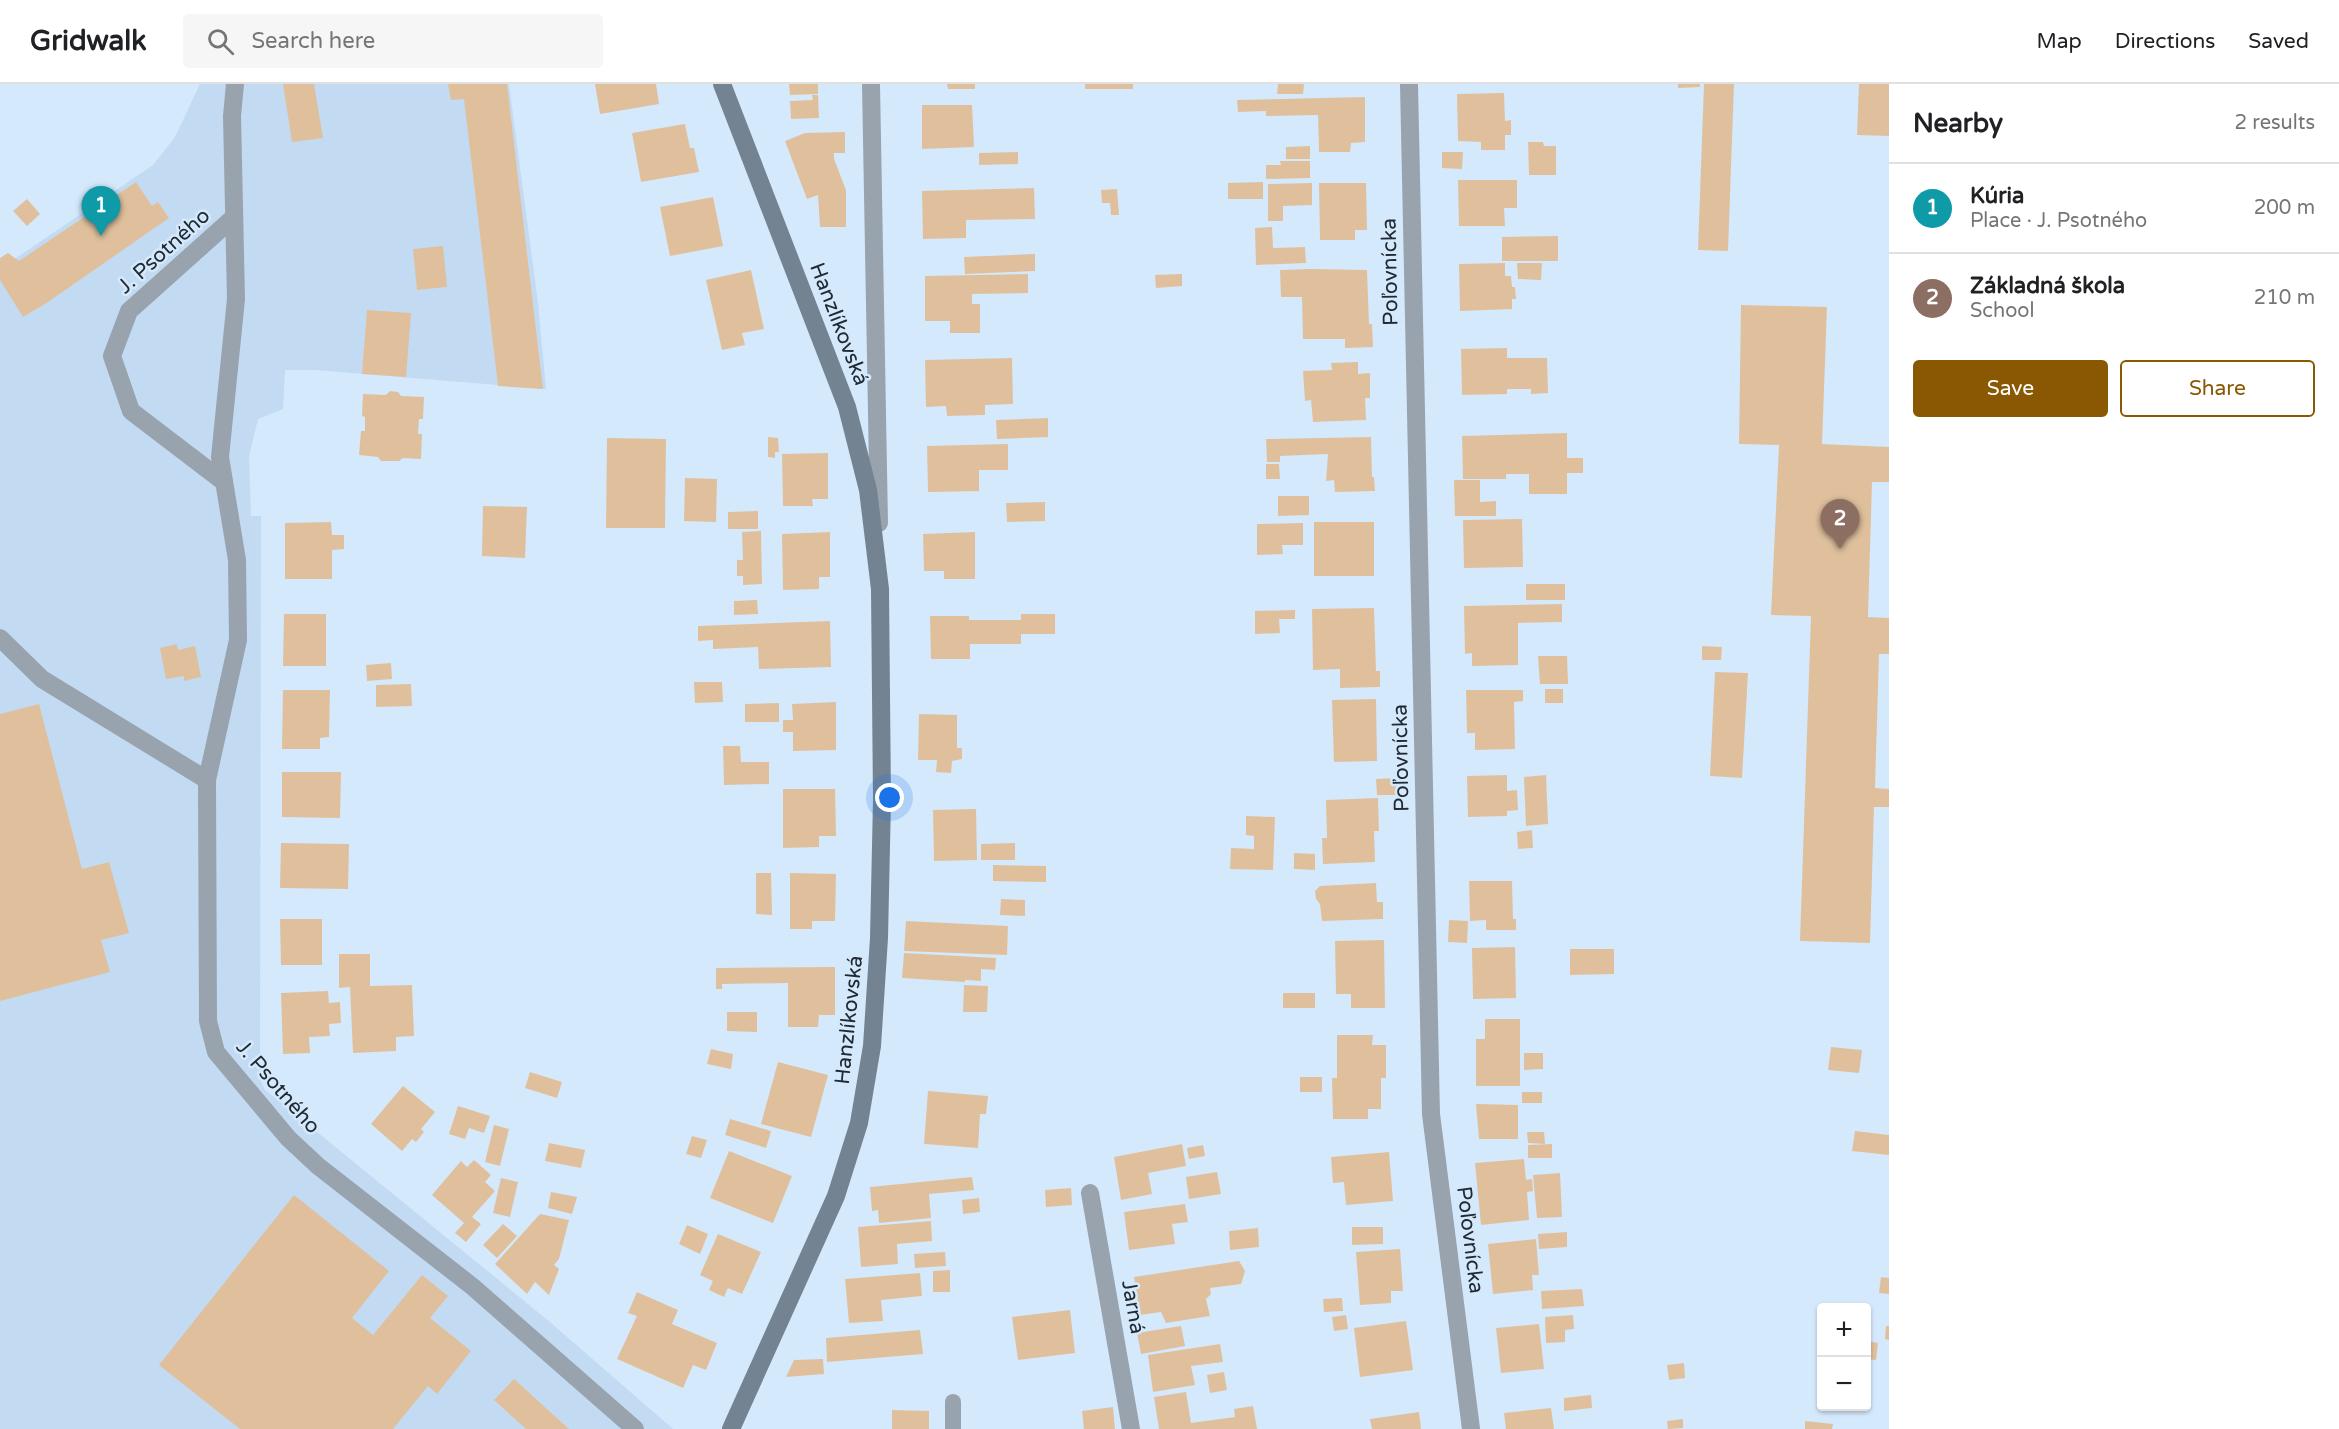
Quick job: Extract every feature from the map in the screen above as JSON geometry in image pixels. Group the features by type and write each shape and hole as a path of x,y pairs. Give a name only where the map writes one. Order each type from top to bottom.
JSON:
{"street":[{"name":"J. Psotného","path":"235,84 232,116 236,299 220,457 237,560 238,640 207,780 208,1021 216,1052 288,1138 318,1166 473,1287 635,1429"},
{"name":"Hanzlíkovská","path":"722,84 847,407 868,490 880,589"},
{"name":"Hanzlíkovská","path":"731,1429 836,1196 859,1123 872,1046 879,938 882,800 871,84"},
{"name":"Poľovnícka","path":"1409,84 1431,1114 1471,1429"},
{"name":"J. Psotného","path":"224,482 131,411 112,356 129,311 233,218"},
{"path":"0,638 42,679 207,780"},
{"name":"Jarná","path":"1090,1192 1131,1429"}],"lane":[{"path":"953,1402 953,1429"}],"shaded area":[{"path":"200,84 509,84 538,303 546,389 315,370 285,370 283,409 258,419 249,456 251,516 261,516 260,1079 265,1090 550,1322 673,1429 0,1429 0,269 153,165 175,137"}],"building":[{"path":"283,84 314,84 323,138 292,142"},
{"path":"448,84 507,84 543,389 498,386 464,99 451,100"},
{"path":"595,84 656,84 659,104 600,114"},
{"path":"789,84 818,84 818,94 790,95"},
{"path":"947,84 975,84 975,89 948,89"},
{"path":"1085,84 1133,84 1133,89 1085,89"},
{"path":"1278,84 1304,84 1303,94 1277,94"},
{"path":"1678,84 1700,84 1700,87 1678,88"},
{"path":"1704,84 1734,84 1728,251 1698,250"},
{"path":"1859,84 1889,84 1889,136 1857,135"},
{"path":"1504,93 1505,121 1511,120 1511,135 1505,135 1505,150 1481,150 1481,142 1458,141 1457,94"},
{"path":"812,95 818,95 819,118 791,119 790,101 813,100"},
{"path":"1365,97 1365,142 1351,143 1350,152 1319,152 1318,115 1266,116 1266,111 1238,112 1237,100"},
{"path":"922,105 972,105 974,147 922,149"},
{"path":"685,124 690,148 694,148 699,172 641,182 632,133"},
{"path":"845,132 845,153 834,153 834,159 846,190 846,227 820,227 818,195 807,199 785,141 805,133"},
{"path":"1528,142 1543,142 1544,146 1556,146 1556,175 1529,175"},
{"path":"1310,146 1310,159 1286,159 1286,147"},
{"path":"1018,152 1018,164 979,165 979,153"},
{"path":"1442,152 1463,152 1462,169 1442,168"},
{"path":"1280,161 1310,161 1310,178 1266,179 1266,165 1281,165"},
{"path":"1458,180 1517,180 1517,208 1504,208 1505,226 1459,226"},
{"path":"136,182 152,206 158,202 169,218 23,317 0,280 0,258 8,253 19,261"},
{"path":"1263,182 1263,199 1228,199 1228,183"},
{"path":"1312,183 1312,205 1283,206 1283,221 1268,221 1268,184"},
{"path":"1319,183 1366,183 1367,230 1355,230 1355,240 1320,240"},
{"path":"1034,188 1035,219 966,220 966,238 923,239 922,191"},
{"path":"1117,189 1119,215 1111,215 1110,203 1102,203 1101,190"},
{"path":"713,197 723,246 670,256 660,207"},
{"path":"27,199 40,214 27,226 13,211"},
{"path":"1272,227 1273,248 1305,247 1306,263 1256,265 1255,228"},
{"path":"1558,236 1558,261 1502,261 1502,237"},
{"path":"443,246 447,287 417,290 413,249"},
{"path":"1035,254 1035,271 965,274 964,257"},
{"path":"1505,263 1505,276 1511,276 1512,287 1515,287 1516,299 1512,299 1512,309 1460,311 1459,264"},
{"path":"1517,263 1542,263 1541,280 1518,279"},
{"path":"751,270 764,329 742,333 745,345 722,350 706,280"},
{"path":"1280,270 1367,270 1369,324 1372,324 1373,347 1345,348 1345,339 1303,339 1302,297 1281,297"},
{"path":"1028,274 1028,293 972,294 972,304 980,304 980,333 950,333 950,321 925,321 925,276"},
{"path":"1182,274 1182,286 1156,288 1155,275"},
{"path":"1741,305 1827,307 1822,444 1889,447 1889,482 1872,482 1868,617 1889,618 1889,654 1879,654 1875,788 1889,789 1889,807 1874,807 1870,943 1800,941 1811,616 1771,615 1779,445 1739,444"},
{"path":"367,310 411,313 406,377 362,374"},
{"path":"1507,348 1507,358 1547,358 1548,393 1531,394 1531,389 1507,389 1507,394 1462,395 1461,349"},
{"path":"1012,358 1013,404 985,405 985,415 947,416 946,406 926,407 925,360"},
{"path":"1358,362 1358,374 1370,373 1370,398 1365,398 1366,420 1313,422 1311,400 1305,401 1303,371 1332,370 1331,363"},
{"path":"390,391 398,392 401,396 424,397 423,419 419,419 418,434 422,434 421,459 403,458 399,461 381,461 378,457 359,455 361,431 365,431 365,417 362,416 363,394 386,395"},
{"path":"1048,418 1048,437 997,439 996,420"},
{"path":"1567,433 1567,458 1583,458 1583,473 1567,473 1567,494 1529,494 1529,474 1506,474 1506,479 1463,479 1462,436"},
{"path":"768,437 778,438 779,452 775,452 775,458 768,457"},
{"path":"1371,437 1372,477 1374,477 1375,491 1335,492 1334,480 1326,481 1328,454 1280,456 1280,462 1267,462 1266,439"},
{"path":"607,438 666,439 665,528 606,528"},
{"path":"1008,444 1008,470 979,470 979,491 928,492 927,446"},
{"path":"828,453 828,499 812,499 813,506 783,506 782,454"},
{"path":"1266,464 1279,464 1280,479 1266,479"},
{"path":"685,478 717,479 716,522 684,521"},
{"path":"1454,480 1480,480 1480,502 1496,501 1496,516 1455,516"},
{"path":"1278,496 1309,496 1309,515 1278,516"},
{"path":"1045,502 1045,521 1007,522 1006,503"},
{"path":"483,506 527,507 525,558 482,556"},
{"path":"758,511 758,529 728,529 728,512"},
{"path":"1522,519 1523,567 1464,568 1463,520"},
{"path":"331,522 332,535 344,535 344,549 332,550 332,579 285,579 285,523"},
{"path":"1314,522 1374,522 1374,576 1314,576"},
{"path":"1303,523 1303,545 1282,545 1283,554 1257,555 1257,524"},
{"path":"761,531 762,584 743,585 743,576 737,576 737,560 743,560 742,532"},
{"path":"830,532 830,577 819,577 819,589 783,590 782,534"},
{"path":"975,532 975,579 944,579 944,571 924,571 923,534"},
{"path":"1526,584 1565,584 1565,600 1526,600"},
{"path":"757,600 758,614 734,615 734,601"},
{"path":"1562,604 1562,622 1518,623 1518,665 1472,666 1472,653 1465,654 1464,606"},
{"path":"1374,608 1376,671 1380,671 1380,687 1340,688 1340,669 1313,670 1312,609"},
{"path":"1295,610 1295,619 1279,619 1280,633 1255,634 1255,611"},
{"path":"284,614 326,614 326,666 283,666"},
{"path":"1021,614 1055,614 1055,634 1021,634 1021,644 970,644 970,659 931,659 930,616 969,616 969,620 1021,620"},
{"path":"830,621 831,667 759,669 758,647 713,649 713,640 698,641 698,626"},
{"path":"177,644 178,650 195,646 201,677 184,681 184,676 166,679 160,648"},
{"path":"1702,646 1722,647 1721,660 1702,660"},
{"path":"1538,656 1567,656 1568,684 1540,684"},
{"path":"391,663 392,679 367,681 366,665"},
{"path":"1715,672 1748,673 1742,778 1710,776"},
{"path":"694,682 722,682 723,702 695,703"},
{"path":"411,684 412,706 376,707 376,685"},
{"path":"1545,689 1563,689 1563,703 1545,703"},
{"path":"283,690 330,690 329,737 320,738 320,749 282,749"},
{"path":"1466,690 1523,690 1523,701 1514,702 1515,749 1475,750 1475,733 1467,733"},
{"path":"1376,699 1377,761 1334,762 1332,700"},
{"path":"836,702 836,750 793,751 793,732 783,732 783,720 793,720 792,704"},
{"path":"779,703 779,722 745,722 745,704"},
{"path":"39,704 82,869 109,862 129,933 101,940 110,972 0,1001 0,714"},
{"path":"919,714 957,715 957,748 962,748 962,759 952,761 951,773 936,772 937,760 918,760"},
{"path":"723,746 740,746 741,762 769,762 769,784 724,785"},
{"path":"282,772 341,772 340,818 282,817"},
{"path":"1507,775 1507,791 1517,790 1518,810 1507,811 1507,816 1468,817 1467,776"},
{"path":"1546,775 1548,824 1526,826 1524,777"},
{"path":"1396,778 1397,795 1377,795 1376,779"},
{"path":"783,789 835,789 836,836 819,836 819,847 783,848"},
{"path":"1378,798 1379,831 1374,831 1375,862 1323,864 1322,838 1327,838 1326,800"},
{"path":"976,809 977,860 934,861 933,810"},
{"path":"1246,816 1275,817 1273,870 1230,869 1231,848 1254,849 1254,836 1246,835"},
{"path":"1532,830 1533,848 1518,849 1517,832"},
{"path":"281,843 349,844 348,889 280,888"},
{"path":"1015,843 1015,860 981,860 981,844"},
{"path":"1294,853 1315,854 1315,870 1294,869"},
{"path":"993,865 1046,866 1046,882 993,881"},
{"path":"756,873 771,873 772,915 756,914"},
{"path":"790,873 836,874 835,921 812,921 812,929 790,929"},
{"path":"1469,881 1512,881 1513,919 1516,919 1516,930 1486,930 1486,920 1470,921"},
{"path":"1376,883 1377,902 1383,902 1383,919 1322,921 1320,904 1316,899 1315,891 1320,886"},
{"path":"1001,899 1025,900 1025,916 1000,915"},
{"path":"280,919 322,919 322,965 281,965"},
{"path":"1449,920 1468,921 1467,943 1448,942"},
{"path":"906,921 1008,926 1007,955 904,951"},
{"path":"1384,940 1385,1008 1351,1008 1351,994 1336,994 1335,941"},
{"path":"1515,947 1516,998 1473,999 1472,948"},
{"path":"1570,949 1614,949 1614,974 1570,975"},
{"path":"904,953 996,958 995,970 981,969 981,981 902,978"},
{"path":"339,954 370,954 370,986 412,985 414,1036 396,1037 396,1051 353,1053 350,987 339,988"},
{"path":"835,967 835,1015 819,1015 818,1027 788,1027 788,983 722,984 722,989 716,989 716,968"},
{"path":"964,985 988,986 987,1012 963,1012"},
{"path":"328,991 329,1003 340,1002 341,1023 329,1024 330,1036 309,1037 310,1053 283,1054 281,993"},
{"path":"1283,993 1315,993 1315,1008 1283,1008"},
{"path":"727,1012 757,1012 757,1032 727,1031"},
{"path":"1485,1019 1520,1019 1520,1086 1476,1086 1476,1039 1485,1039"},
{"path":"1337,1035 1373,1035 1372,1045 1386,1045 1386,1078 1381,1078 1381,1109 1368,1109 1368,1119 1333,1119 1332,1078 1337,1078"},
{"path":"1831,1047 1862,1050 1859,1073 1828,1070"},
{"path":"711,1049 733,1054 731,1069 707,1064"},
{"path":"1524,1053 1543,1053 1543,1069 1524,1070"},
{"path":"778,1062 828,1075 811,1137 761,1124"},
{"path":"530,1072 562,1082 557,1098 525,1088"},
{"path":"1300,1077 1322,1077 1322,1092 1300,1092"},
{"path":"403,1086 435,1112 421,1129 424,1132 416,1142 412,1139 402,1151 371,1124"},
{"path":"928,1091 988,1096 986,1114 980,1114 978,1148 924,1144"},
{"path":"1522,1092 1542,1092 1542,1103 1522,1103"},
{"path":"1476,1104 1518,1105 1518,1139 1479,1139"},
{"path":"458,1106 490,1116 484,1133 469,1128 465,1139 449,1134"},
{"path":"730,1119 771,1131 766,1148 725,1135"},
{"path":"494,1125 509,1129 500,1166 485,1162"},
{"path":"1855,1131 1889,1135 1889,1155 1852,1151"},
{"path":"1527,1132 1544,1132 1545,1144 1528,1143"},
{"path":"692,1136 707,1140 701,1158 686,1154"},
{"path":"549,1143 585,1150 581,1168 545,1161"},
{"path":"1182,1144 1186,1166 1148,1173 1152,1194 1121,1200 1114,1157"},
{"path":"1552,1144 1552,1158 1528,1158 1528,1145"},
{"path":"1203,1145 1205,1156 1189,1159 1187,1148"},
{"path":"729,1151 792,1176 773,1223 710,1198"},
{"path":"1389,1152 1393,1201 1346,1205 1344,1182 1333,1183 1331,1157"},
{"path":"1524,1159 1526,1180 1532,1179 1533,1191 1527,1192 1529,1220 1481,1225 1475,1163"},
{"path":"474,1160 491,1175 485,1182 495,1191 472,1217 481,1224 466,1242 455,1233 464,1223 432,1195 461,1161 467,1167"},
{"path":"1217,1172 1221,1194 1189,1199 1186,1177"},
{"path":"1560,1173 1562,1217 1537,1218 1533,1175"},
{"path":"972,1177 974,1190 929,1194 931,1218 879,1223 878,1210 872,1211 870,1187"},
{"path":"501,1178 518,1182 510,1217 493,1213"},
{"path":"1071,1188 1072,1205 1046,1207 1045,1190"},
{"path":"551,1192 577,1197 572,1214 548,1208"},
{"path":"294,1195 389,1271 352,1318 373,1335 422,1275 448,1296 430,1318 471,1351 437,1394 428,1386 393,1429 240,1429 159,1365"},
{"path":"979,1198 980,1212 963,1214 962,1200"},
{"path":"1185,1204 1188,1222 1172,1224 1175,1244 1129,1250 1124,1212"},
{"path":"540,1214 569,1220 559,1259 554,1265 559,1269 549,1295 535,1282 527,1294 495,1264"},
{"path":"931,1221 932,1241 897,1244 898,1264 861,1267 858,1227"},
{"path":"503,1224 517,1236 497,1258 483,1245"},
{"path":"687,1225 708,1234 700,1254 679,1244"},
{"path":"1352,1227 1383,1227 1383,1244 1352,1245"},
{"path":"1258,1228 1259,1247 1230,1250 1229,1231"},
{"path":"1567,1232 1567,1247 1539,1249 1538,1234"},
{"path":"718,1234 761,1252 742,1294 728,1288 724,1297 709,1290 713,1281 700,1275"},
{"path":"1536,1239 1539,1275 1532,1275 1533,1290 1493,1294 1488,1244"},
{"path":"1400,1249 1403,1291 1391,1291 1391,1303 1360,1305 1356,1252"},
{"path":"945,1252 946,1266 915,1268 914,1254"},
{"path":"1239,1261 1245,1271 1241,1284 1210,1288 1211,1294 1206,1299 1210,1316 1166,1323 1161,1312 1140,1315 1134,1277"},
{"path":"950,1270 950,1292 933,1292 933,1271"},
{"path":"920,1273 922,1296 881,1300 883,1321 849,1323 845,1279"},
{"path":"1881,1277 1889,1278 1889,1294 1879,1293"},
{"path":"1582,1289 1584,1306 1542,1309 1541,1291"},
{"path":"637,1292 678,1310 672,1324 717,1343 706,1370 693,1365 683,1388 617,1359 637,1316 628,1313"},
{"path":"1342,1298 1343,1311 1324,1312 1323,1299"},
{"path":"1070,1310 1075,1353 1018,1360 1012,1317"},
{"path":"1346,1315 1348,1329 1334,1331 1332,1317"},
{"path":"1573,1315 1574,1329 1565,1330 1565,1342 1546,1343 1545,1317"},
{"path":"1406,1321 1413,1370 1360,1377 1354,1328"},
{"path":"1539,1324 1544,1369 1501,1373 1496,1328"},
{"path":"1181,1326 1185,1346 1141,1354 1137,1333"},
{"path":"1886,1326 1889,1326 1889,1340 1885,1339"},
{"path":"920,1330 923,1354 827,1362 826,1338"},
{"path":"1871,1342 1878,1343 1876,1360 1871,1360"},
{"path":"1220,1344 1223,1362 1191,1366 1195,1385 1153,1392 1148,1355"},
{"path":"823,1359 824,1374 786,1377 794,1360"},
{"path":"1684,1363 1685,1378 1669,1380 1667,1365"},
{"path":"1224,1372 1227,1390 1210,1393 1207,1375"},
{"path":"514,1379 569,1429 526,1429 494,1400"},
{"path":"1186,1392 1191,1423 1235,1417 1234,1409 1253,1406 1257,1429 1159,1429 1154,1397"},
{"path":"1591,1395 1592,1408 1564,1411 1564,1398"},
{"path":"1113,1407 1115,1429 1084,1429 1082,1411"},
{"path":"1551,1408 1554,1429 1506,1429 1504,1413"},
{"path":"892,1410 929,1411 929,1429 892,1429"},
{"path":"1419,1412 1421,1429 1372,1429 1370,1419"},
{"path":"1683,1419 1683,1428 1668,1429 1667,1421"},
{"path":"1805,1421 1833,1424 1832,1429 1805,1429"}],"place":[{"name":"Kúria","path":"101,236"},
{"name":"Základná škola","path":"1840,549"}]}
